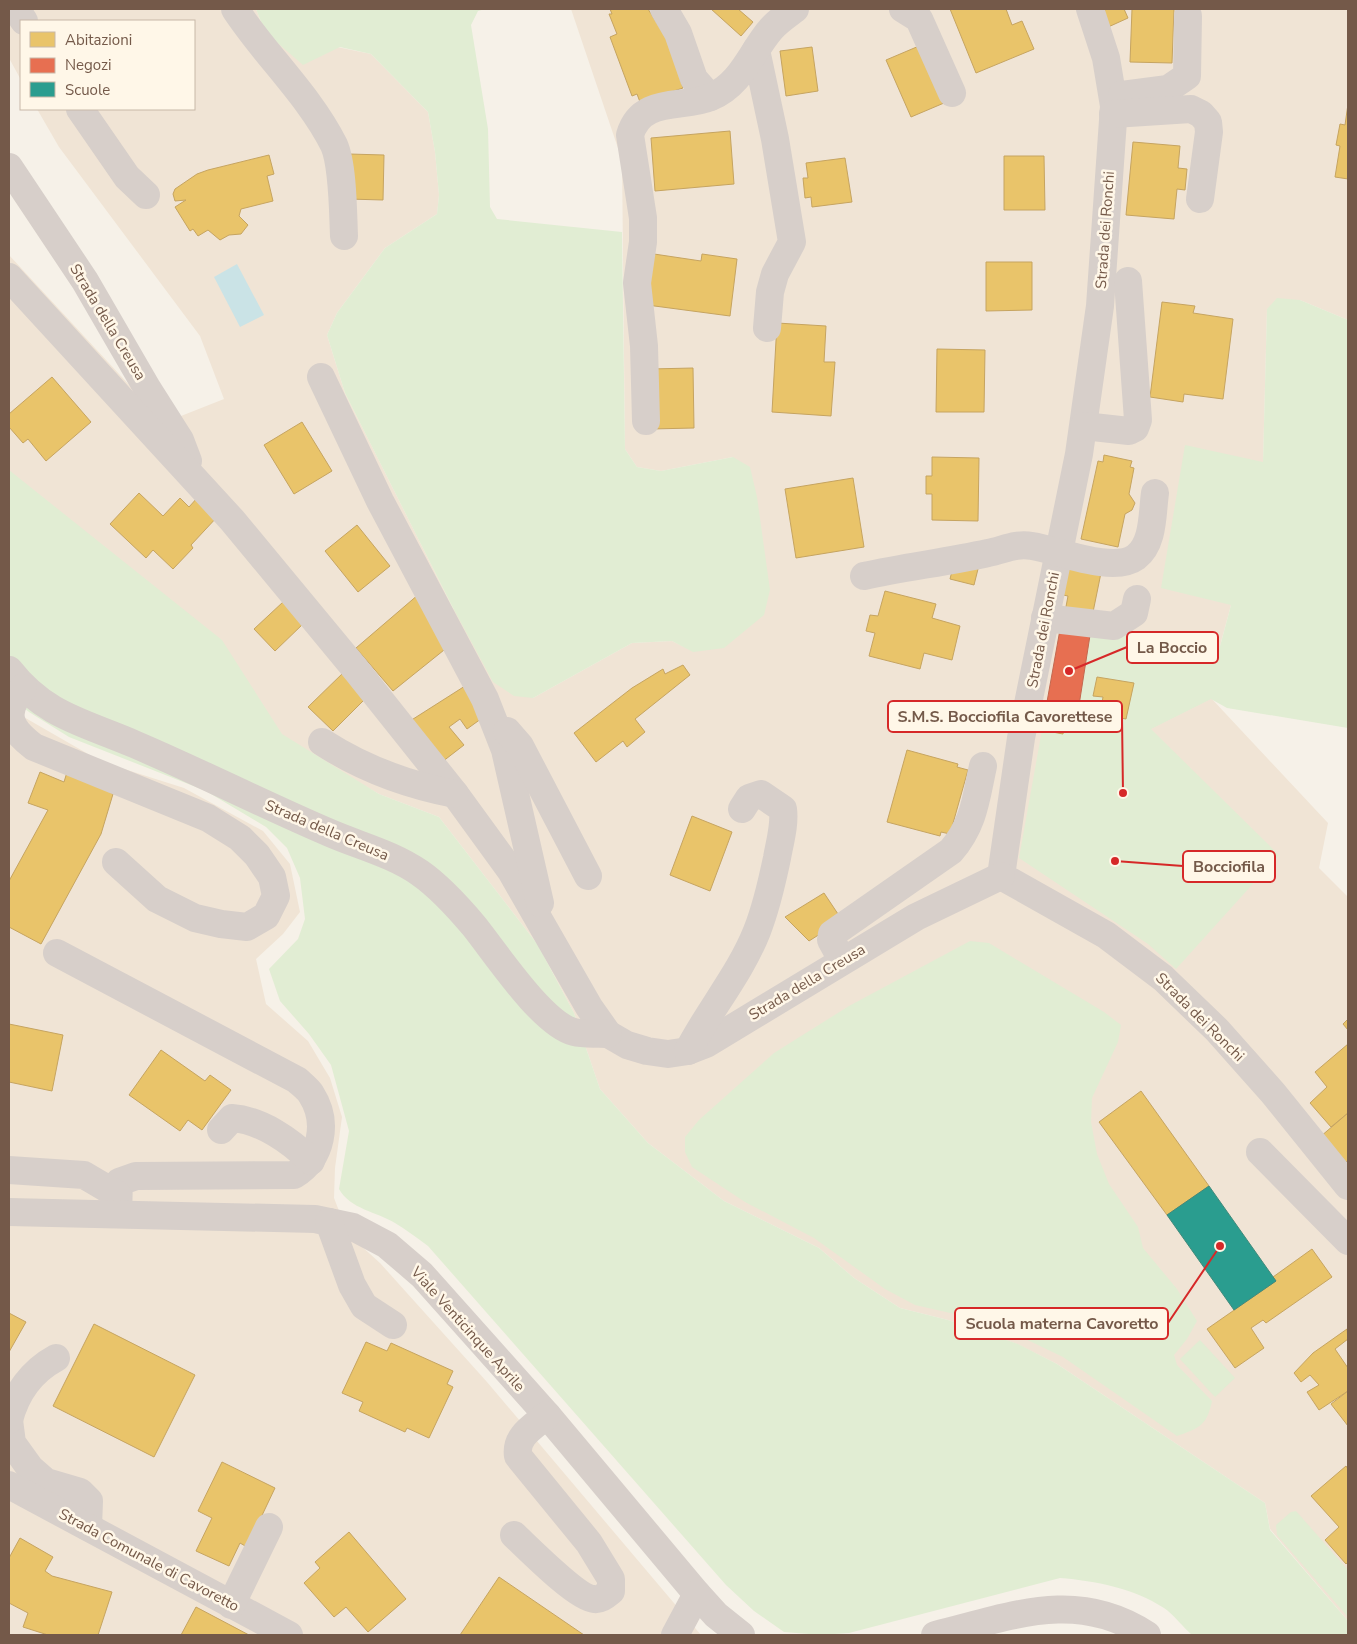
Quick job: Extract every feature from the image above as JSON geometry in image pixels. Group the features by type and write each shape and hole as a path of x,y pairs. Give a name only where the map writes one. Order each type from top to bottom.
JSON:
{"street":[{"path":"16,9 23,20"},
{"path":"235,9 305,101 334,146 342,189 344,236"},
{"path":"664,9 678,33 694,79 710,98"},
{"path":"646,421 644,346 637,283 643,242 643,218 630,135 633,124 643,113 675,103 710,98 726,89 739,76 772,28 795,9"},
{"path":"903,9 919,19 952,93"},
{"name":"Strada dei Ronchi","path":"1090,9 1104,51 1113,105 1100,306 1084,426 1021,738 1001,876 1106,935 1163,978 1217,1030 1273,1093 1348,1186"},
{"path":"1113,105 1168,89 1187,76 1188,16"},
{"path":"756,50 775,139 792,242 772,283 767,328"},
{"path":"1113,105 1191,109 1208,122 1209,132 1200,198"},
{"path":"81,110 127,177 146,195"},
{"name":"Strada della Creusa","path":"9,167 85,281 147,388 180,440 197,483"},
{"name":"Strada della Creusa","path":"9,277 263,558 455,794 511,871 589,1008 608,1034 627,1045 646,1051 668,1054 688,1051 706,1044 916,917 1001,876"},
{"path":"1084,426 1129,432 1134,428 1138,420 1128,281"},
{"name":"Strada della Creusa","path":"321,377 380,501 485,699 497,728 505,750 548,936"},
{"path":"864,576 988,553 1017,544 1033,546 1058,554 1121,563 1134,558 1142,550 1149,538 1155,493"},
{"path":"1045,618 1114,626 1134,612 1137,599"},
{"path":"16,679 15,698 10,710 10,720 20,736 34,747 208,818 232,833 257,855 272,877 276,896 266,916 247,927 221,924 195,918 158,899 116,862"},
{"name":"Strada della Creusa","path":"16,679 38,701 70,718 133,744 330,833 393,857 413,869 445,895 474,926 510,975 554,1019 574,1032 608,1034"},
{"path":"497,728 506,729 520,746 588,876"},
{"path":"322,742 361,764 419,786 455,794"},
{"path":"842,960 832,940 832,934 952,851 961,840 970,824 982,766"},
{"path":"688,1051 699,1030 715,1008 757,932 776,864 784,820 783,809 761,794 749,798 742,809"},
{"path":"57,953 297,1080 311,1093 320,1119 321,1142 311,1161 294,1175 279,1177 136,1176 119,1182 118,1205"},
{"path":"221,1130 232,1118 243,1118 278,1135 299,1149 311,1161"},
{"path":"1260,1152 1348,1242"},
{"path":"9,1170 84,1174 118,1205"},
{"name":"Viale Venticinque Aprile","path":"9,1212 118,1205 315,1219 353,1227 387,1245 422,1274 547,1415 697,1594 716,1615 741,1635"},
{"path":"329,1222 352,1285 364,1306 393,1325"},
{"path":"56,1358 43,1366 30,1379 13,1403 9,1420 12,1443 30,1468 46,1482 80,1492 89,1501 88,1527"},
{"path":"514,1535 580,1592 593,1600 603,1598 611,1591 611,1579 590,1543 518,1456 516,1446 520,1438 547,1415"},
{"name":"Strada Comunale di Cavoretto","path":"9,1485 289,1635"},
{"path":"232,1605 270,1526"},
{"path":"676,1635 697,1594"},
{"path":"935,1635 1032,1612 1068,1608 1099,1612 1130,1624 1147,1635"}],"shaded area":[{"path":"9,9 256,9 265,32 371,54 428,112 435,152 439,195 437,214 385,248 337,313 327,335 345,393 453,608 533,698 632,643 672,641 693,651 733,457 661,471 637,467 625,449 622,160 571,9 1348,9 1348,320 1300,300 1267,309 1263,462 1221,642 1211,698 1328,823 1319,868 1348,897 1348,1621 1270,1529 1265,1503 1057,1364 1017,1344 948,1320 900,1308 854,1278 819,1248 724,1201 648,1143 600,1089 574,1013 538,945 439,817 379,794 170,673 9,528 9,255 156,414 181,416 224,399 200,336 59,147 38,110 195,110 195,20 20,20 20,78 9,58"},
{"path":"9,704 22,716 102,762 184,788 263,831 290,864 300,912 283,934 256,959 266,1004 308,1041 330,1078 342,1117 335,1168 334,1198 348,1234 380,1263 487,1382 701,1635 9,1635"}],"green space":[{"path":"256,9 485,9 478,11 471,25 488,129 490,207 497,219 622,232 625,449 637,467 661,471 733,457 750,467 757,497 770,590 764,615 724,648 693,652 672,641 632,643 533,698 514,696 493,682 453,608 345,393 327,335 337,313 385,248 437,214 439,195 435,152 428,112 371,54 340,47 303,65 265,32"},
{"path":"1277,298 1300,300 1348,320 1348,728 1227,708 1211,699 1151,729 1279,855 1176,969 1148,944 1019,858 1061,624 1219,650 1231,605 1161,588 1185,445 1263,462 1267,309"},
{"path":"9,470 222,640 282,734 379,794 439,817 538,945 574,1013 600,1089 648,1143 724,1201 819,1248 854,1278 900,1308 948,1320 1018,1344 1057,1364 1265,1503 1270,1530 1348,1621 1348,1635 1192,1635 1164,1608 1140,1595 1087,1581 1060,1578 849,1633 821,1635 784,1632 754,1611 726,1585 428,1246 388,1219 357,1206 344,1196 339,1189 349,1131 331,1065 309,1034 280,1001 269,969 298,939 305,919 300,878 287,848 266,827 206,791 69,737 29,712 9,696"},
{"path":"970,941 989,943 1104,1012 1121,1025 1118,1042 1092,1098 1091,1122 1097,1154 1109,1184 1138,1227 1143,1248 1177,1289 1197,1321 1187,1339 1174,1355 1177,1365 1212,1401 1205,1421 1191,1431 1177,1436 1063,1357 1013,1333 959,1315 915,1305 885,1289 814,1238 745,1202 692,1167 685,1152 685,1137 699,1120 774,1053 849,1006"},
{"path":"1200,1340 1235,1378 1215,1397 1180,1359"},
{"path":"1296,1511 1348,1570 1348,1617 1277,1535 1276,1525 1291,1512"}],"water":[{"path":"237,264 264,315 240,327 214,277"}],"building: Abitazioni":[{"path":"610,9 648,9 669,42 683,88 640,102 637,94 632,96 610,37 617,34 609,14 612,14"},
{"path":"711,9 738,9 753,22 741,36"},
{"path":"950,9 1006,9 1012,25 1022,21 1034,49 976,73"},
{"path":"1107,9 1124,9 1128,18 1106,28 1099,13"},
{"path":"1132,9 1174,9 1172,63 1130,62"},
{"path":"919,46 944,103 911,117 886,60"},
{"path":"812,47 818,91 786,96 780,51"},
{"path":"1348,104 1348,179 1335,177 1340,146 1336,145 1340,124 1345,125"},
{"path":"730,131 734,184 655,191 651,138"},
{"path":"1133,142 1180,146 1178,168 1187,169 1185,190 1177,189 1174,219 1126,215"},
{"path":"349,154 384,155 383,200 348,199"},
{"path":"269,155 274,174 267,176 273,201 241,209 239,216 248,225 241,234 229,235 220,240 208,230 198,236 193,229 190,231 175,207 186,200 175,201 173,194 175,189 197,174 208,170"},
{"path":"1004,156 1044,156 1045,210 1004,210"},
{"path":"845,158 852,202 812,207 811,197 805,198 803,178 808,178 806,163"},
{"path":"654,254 701,261 702,254 737,259 730,316 647,305"},
{"path":"986,262 1032,262 1032,310 986,311"},
{"path":"1162,302 1195,306 1193,313 1233,319 1223,399 1184,394 1183,402 1150,397"},
{"path":"777,323 826,326 824,362 835,362 831,416 772,412"},
{"path":"937,349 985,350 984,412 936,412"},
{"path":"693,368 694,428 651,429 650,369"},
{"path":"52,377 91,422 46,461 28,439 23,443 9,427 9,414"},
{"path":"302,422 332,471 294,494 264,445"},
{"path":"1104,455 1132,461 1130,467 1134,468 1129,494 1135,503 1132,510 1125,514 1118,547 1081,539 1098,461 1103,462"},
{"path":"932,457 979,458 978,521 932,520 932,494 926,494 926,476 932,476"},
{"path":"853,478 864,547 796,558 785,489"},
{"path":"139,493 163,516 180,498 189,507 198,497 218,516 191,545 193,548 173,569 153,550 146,558 110,524"},
{"path":"357,525 390,566 358,592 325,551"},
{"path":"955,559 979,565 974,585 950,579"},
{"path":"1064,561 1102,568 1092,617 1065,612 1068,596 1058,594"},
{"path":"885,591 936,604 932,618 960,626 952,660 924,653 920,669 869,656 875,633 866,631 870,615 878,616"},
{"path":"419,594 449,646 393,691 356,648"},
{"path":"283,602 303,624 275,651 254,629"},
{"path":"683,665 690,675 635,719 645,732 627,747 623,741 596,762 574,733 632,688 663,669 665,674"},
{"path":"344,672 368,696 333,731 308,707"},
{"path":"1097,677 1134,683 1126,719 1100,714 1103,697 1093,696"},
{"path":"465,686 485,716 467,729 460,719 449,727 464,745 442,762 410,721"},
{"path":"1045,713 1066,717 1063,734 1042,730"},
{"path":"907,750 958,764 957,767 968,770 950,834 941,832 940,836 887,822"},
{"path":"68,769 113,794 101,834 41,944 9,927 9,881 48,810 28,803 40,772 64,782"},
{"path":"692,816 732,832 710,891 670,875"},
{"path":"824,893 842,920 809,941 785,917"},
{"path":"1348,1019 1348,1030 1343,1024"},
{"path":"9,1024 63,1035 52,1091 9,1082"},
{"path":"1348,1044 1348,1113 1331,1127 1310,1103 1327,1087 1315,1072"},
{"path":"161,1050 205,1081 210,1075 231,1090 202,1130 188,1120 180,1131 129,1095"},
{"path":"1141,1091 1209,1186 1167,1215 1099,1122"},
{"path":"1348,1113 1348,1160 1343,1165 1320,1137"},
{"path":"1312,1249 1332,1277 1266,1323 1263,1320 1251,1328 1264,1348 1235,1368 1207,1329 1276,1281 1273,1277"},
{"path":"9,1313 26,1322 9,1352"},
{"path":"94,1324 195,1375 154,1457 53,1406"},
{"path":"1347,1329 1348,1339 1335,1349 1348,1368 1348,1391 1319,1410 1307,1392 1319,1385 1310,1375 1301,1382 1294,1373 1313,1353"},
{"path":"366,1342 387,1351 391,1343 453,1371 447,1384 453,1387 429,1438 407,1428 405,1432 359,1411 363,1402 342,1393"},
{"path":"1348,1391 1348,1426 1331,1404"},
{"path":"222,1462 275,1488 247,1547 240,1543 229,1566 196,1551 212,1518 198,1511"},
{"path":"1346,1466 1348,1469 1348,1562 1346,1564 1325,1540 1339,1527 1311,1496"},
{"path":"349,1532 406,1599 368,1632 346,1607 334,1617 304,1583 320,1568 315,1562"},
{"path":"20,1538 53,1557 45,1571 52,1576 112,1592 98,1635 48,1635 23,1627 28,1613 9,1603 9,1558"},
{"path":"499,1577 584,1635 460,1635"},
{"path":"196,1607 249,1635 181,1635"}],"building: Negozi":[{"path":"1061,624 1091,629 1077,718 1045,713"}],"building: Scuole":[{"path":"1209,1186 1276,1281 1234,1310 1167,1215"}],"place":[{"name":"La Boccio","path":"1069,671"},
{"name":"S.M.S. Bocciofila Cavorettese","path":"1123,793"},
{"name":"Bocciofila","path":"1115,861"},
{"name":"Scuola materna Cavoretto","path":"1220,1246"}]}
